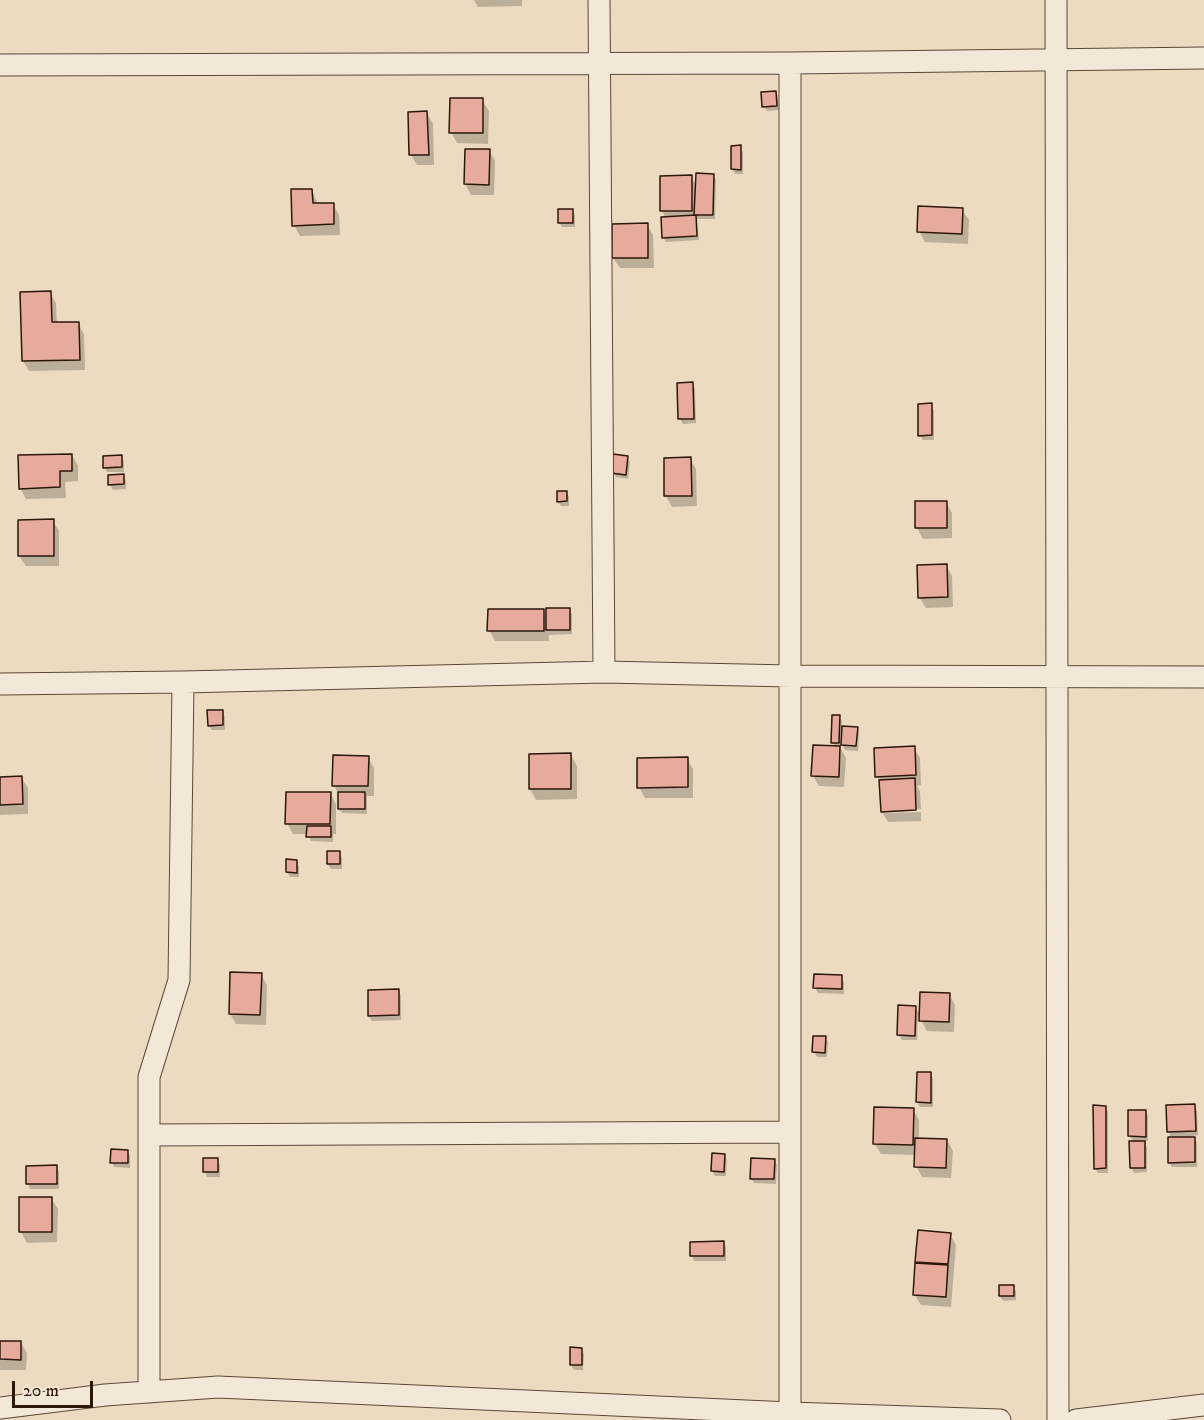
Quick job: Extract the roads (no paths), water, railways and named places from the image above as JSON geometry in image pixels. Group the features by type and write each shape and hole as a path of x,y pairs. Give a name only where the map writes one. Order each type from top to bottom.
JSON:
{"street":[{"path":"599,0 604,672"},
{"path":"1056,0 1058,1420"},
{"path":"0,65 790,63 1204,58"},
{"path":"790,63 790,1413"},
{"path":"0,684 604,672 790,676 1204,677"},
{"path":"148,1392 149,1077 179,980 183,682"},
{"path":"149,1135 790,1132"},
{"path":"0,1408 105,1395 218,1387 790,1413 1000,1420"},
{"path":"1076,1420 1204,1405"},
{"path":"757,1420 790,1413"}]}
